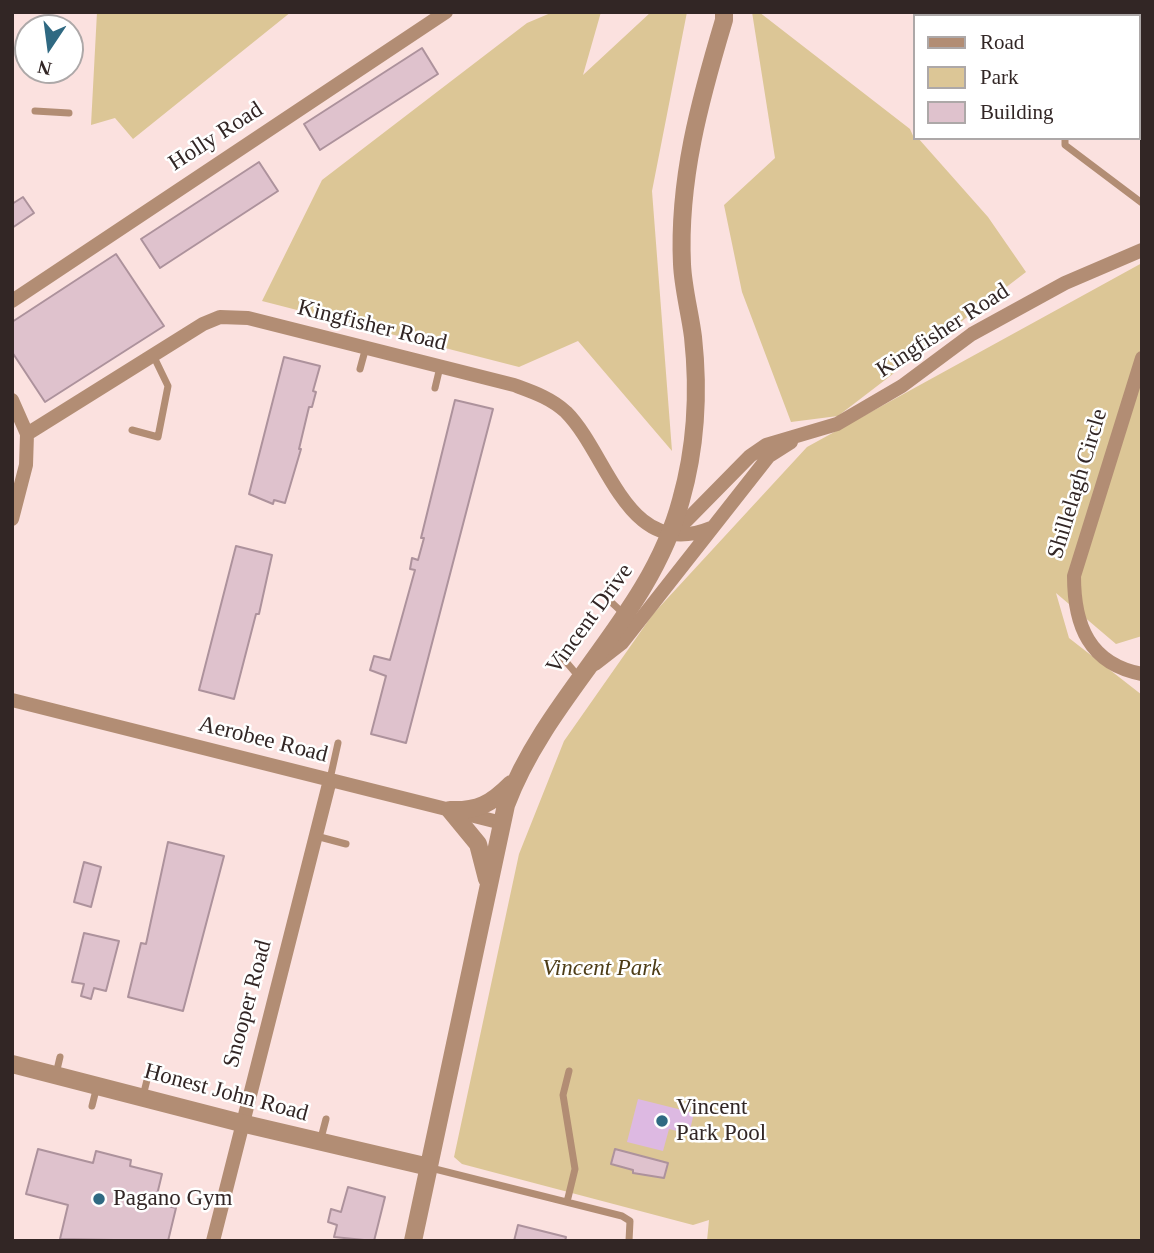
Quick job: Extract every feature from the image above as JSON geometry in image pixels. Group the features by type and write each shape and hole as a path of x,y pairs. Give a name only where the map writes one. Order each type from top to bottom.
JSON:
{"street":[{"name":"Holly Road","path":"12,301 446,12"},
{"name":"Vincent Drive","path":"413,1241 488,883 502,823 516,780 532,746 653,573 670,532 687,474 697,406 693,339 682,265 684,200 696,115 724,12"},
{"name":"Kingfisher Road","path":"27,434 203,324 220,317 235,316 514,385 545,396 566,412 580,429 625,504 652,527 670,532 687,520 750,456 783,438 837,424 902,386 972,334 1065,283 1142,250"},
{"name":"Shillelagh Circle","path":"1142,358 1074,576 1074,606 1090,642 1109,663 1142,674"},
{"path":"12,400 27,434 26,465 12,519"},
{"name":"Kingfisher Road","path":"579,677 622,643 769,456 807,432"},
{"path":"670,532 688,534 711,528"},
{"name":"Aerobee Road","path":"12,700 502,823"},
{"name":"Snooper Road","path":"213,1241 330,780"},
{"path":"450,810 468,811 491,804 516,780"},
{"path":"450,810 478,844 488,883"},
{"name":"Honest John Road","path":"12,1063 58,1066 98,1086 145,1088 241,1123 429,1167"}],"lane":[{"path":"35,111 69,113"},
{"path":"1065,140 1065,145 1142,203"},
{"path":"360,369 366,348"},
{"path":"132,430 158,437 168,386 153,355"},
{"path":"435,388 440,367"},
{"path":"610,601 625,616"},
{"path":"562,657 579,677"},
{"path":"330,780 338,743"},
{"path":"315,836 346,844"},
{"path":"567,1202 575,1169 563,1096 569,1071"},
{"path":"92,1106 98,1086"},
{"path":"320,1143 326,1119"},
{"path":"429,1167 622,1216 630,1221 629,1241"}],"green space":[{"path":"97,12 291,12 133,139 115,118 91,125"},
{"path":"553,12 601,12 583,75 651,12 687,12 652,191 672,451 578,341 519,367 262,301 322,180 527,23"},
{"path":"752,12 759,12 910,129 912,140 920,140 988,217 1026,272 838,416 791,422 742,292 724,205 775,158"},
{"name":"Vincent Park","path":"1142,263 1142,636 1116,644 1056,593 1069,638 1142,695 1142,1241 707,1241 709,1220 693,1225 462,1164 454,1157 519,854 564,741 653,614 807,447"}],"shaded area":[{"name":"Vincent Park Pool","path":"638,1099 694,1113 689,1134 669,1129 663,1151 627,1142"}],"building":[{"path":"422,48 438,74 320,150 304,124"},
{"path":"259,162 278,191 160,268 141,239"},
{"path":"23,197 34,213 12,228 12,204"},
{"path":"116,254 164,326 45,402 12,352 12,322"},
{"path":"284,357 320,366 313,391 316,392 312,407 309,407 301,449 285,503 274,500 273,504 249,494"},
{"path":"455,400 493,409 406,743 371,734 386,676 370,670 374,656 390,660 415,570 410,569 412,558 418,560 424,538 421,538"},
{"path":"236,546 272,555 259,614 256,614 234,699 199,690"},
{"path":"168,842 224,856 183,1011 128,997 141,943 146,944"},
{"path":"84,862 101,867 91,907 74,902"},
{"path":"84,933 119,941 106,991 94,988 91,999 81,996 84,984 72,982"},
{"name":"Pagano Gym","path":"38,1149 93,1163 96,1151 131,1160 130,1166 162,1174 155,1203 176,1208 168,1241 60,1239 68,1205 26,1194"},
{"name":"Vincent Park Pool","path":"615,1149 668,1163 664,1178 633,1173 633,1170 611,1164"},
{"path":"348,1187 385,1197 374,1241 334,1237 337,1225 328,1222 331,1209 341,1212"},
{"path":"518,1225 566,1237 565,1241 514,1241"}],"place":[{"name":"Vincent Park Pool","path":"662,1121"},
{"name":"Pagano Gym","path":"99,1199"}]}
